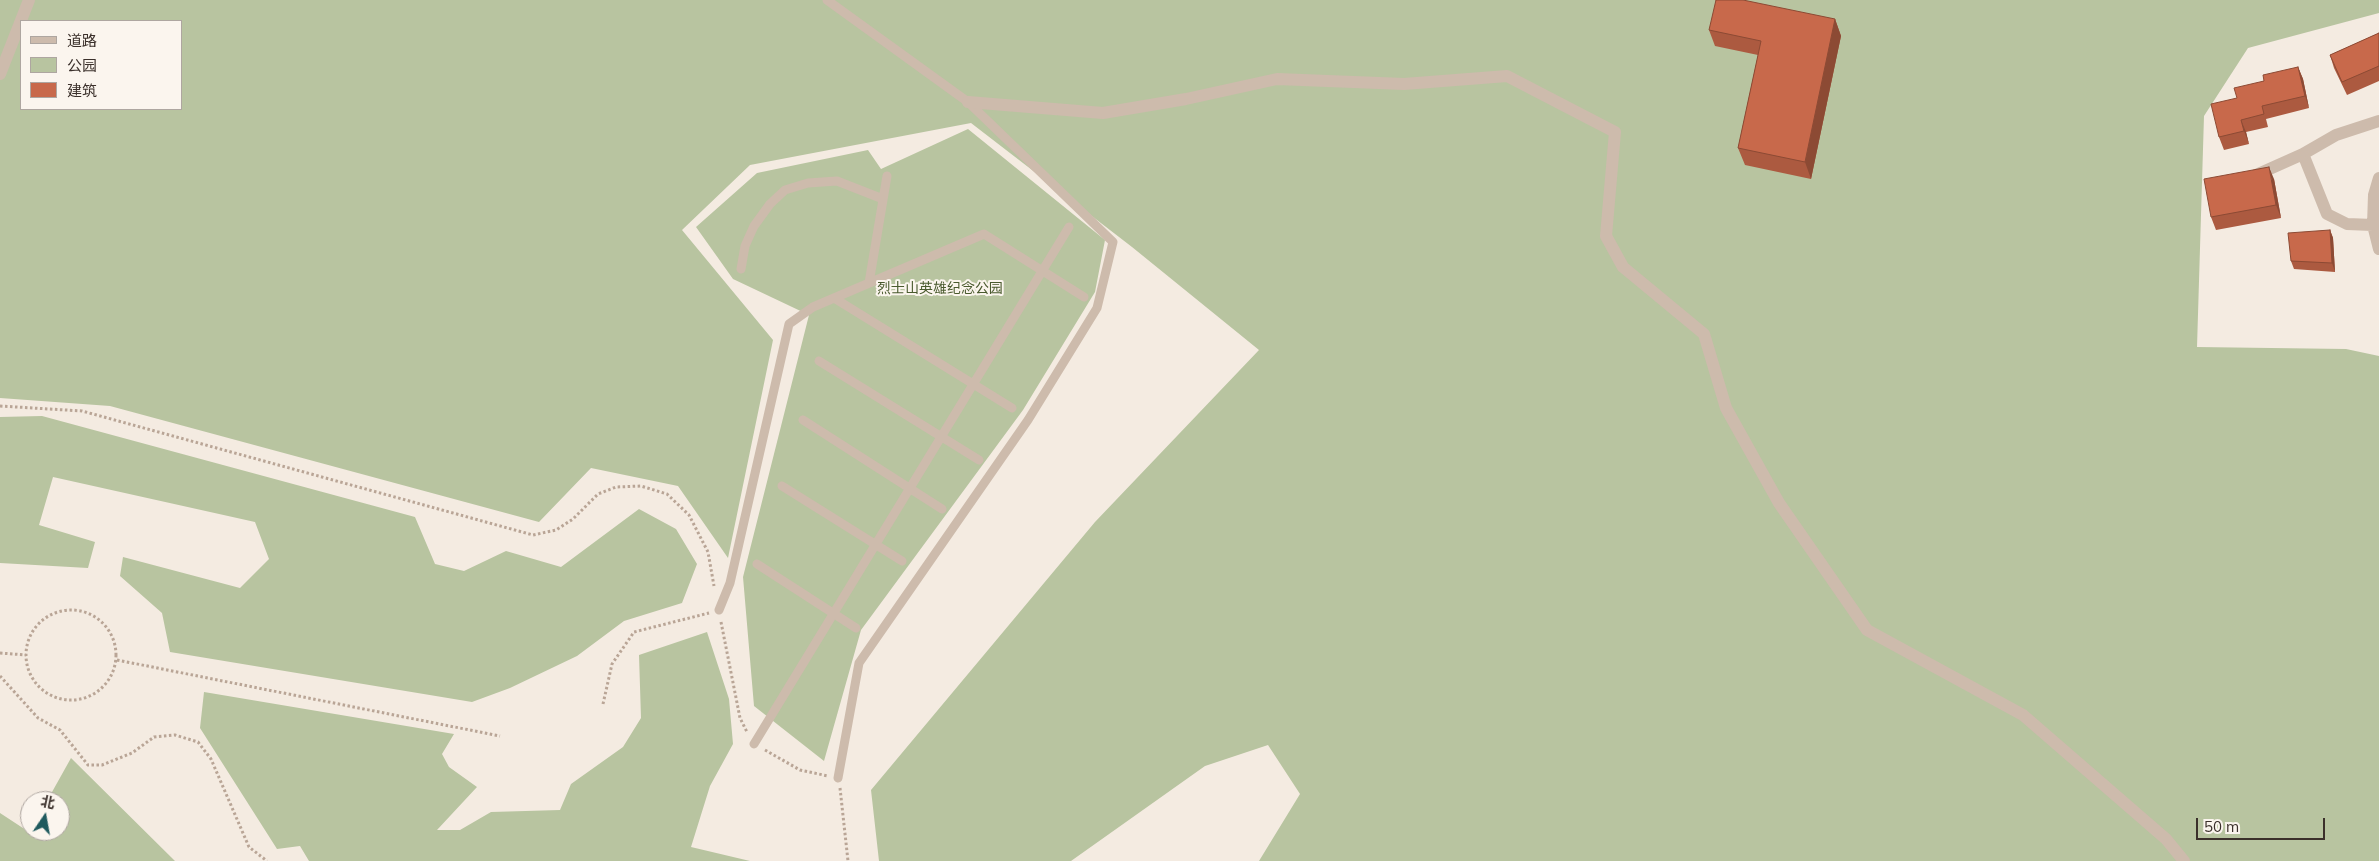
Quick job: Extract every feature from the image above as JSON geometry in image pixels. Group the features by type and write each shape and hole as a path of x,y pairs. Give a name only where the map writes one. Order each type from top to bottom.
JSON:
{"street":[{"path":"22,20 30,0"},
{"path":"0,74 20,25"},
{"path":"968,102 1102,113 1186,99 1277,79 1404,84 1507,76 1615,132 1606,236 1623,267 1704,334 1726,408 1779,504 1867,630 2023,715 2166,838 2184,861"},
{"path":"2256,175 2303,154 2336,135 2379,120"},
{"path":"2303,154 2327,214 2347,224 2373,225"},
{"path":"2379,178 2374,196 2373,225 2379,249"}],"lane":[{"path":"827,0 968,102 1113,242 1097,308 1028,420 859,663 838,778"},
{"path":"869,283 887,176"},
{"path":"741,269 745,246 754,226 770,204 785,190 808,183 837,181 883,199"},
{"path":"754,744 874,544 1069,227"},
{"path":"719,610 730,583 790,324 813,307 984,234 1084,297"},
{"path":"834,298 1012,408"},
{"path":"818,360 980,460"},
{"path":"803,420 942,509"},
{"path":"782,486 902,561"},
{"path":"758,564 856,628"}],"path":[{"path":"0,406 82,412 533,535 556,530 567,523 598,494 616,487 641,486 666,494 689,515 708,552 740,718 754,744 800,770 838,778 848,861"},
{"path":"74,609 88,613 101,620 110,631 116,645 117,660 113,674 104,687 91,696 77,700 61,699 47,693 36,683 28,670 26,655 28,640 35,627 46,617 59,611 74,609"},
{"path":"603,704 612,664 634,632 719,610"},
{"path":"0,653 26,655"},
{"path":"117,660 500,736"},
{"path":"0,676 38,718 60,730 88,765 102,765 132,753 154,737 175,734 198,742 211,759 249,847 267,861"}],"green space":[{"path":"0,0 2379,0 2379,13 2248,48 2204,116 2197,347 2346,349 2379,356 2379,861 1259,861 1300,794 1268,745 1205,766 1071,861 879,861 871,790 1095,522 1259,350 1132,247 971,123 750,165 682,230 773,340 728,558 678,486 591,468 539,522 110,406 0,398"},
{"name":"烈士山英雄纪念公园","path":"968,129 1105,240 1095,292 1023,410 861,630 824,761 754,706 743,577 809,315 733,279 696,227 757,173 868,150 881,169"},
{"path":"42,416 415,517 435,564 464,571 506,551 561,567 639,509 676,529 697,564 682,603 624,621 577,656 510,688 472,702 170,652 162,613 120,576 123,557 240,588 269,559 255,522 53,477 39,525 95,542 88,568 0,563 0,417"},
{"path":"707,632 729,699 733,744 710,786 691,847 750,861 309,861 300,846 277,849 200,728 204,692 454,734 442,754 449,767 477,787 437,830 460,830 491,812 560,810 571,784 623,747 641,718 639,655"},
{"path":"71,758 175,861 0,861 0,813 20,826 20,841 70,841 70,791 53,791"}],"building":[{"path":"1716,0 1743,0 1835,19 1805,162 1738,148 1761,41 1709,30"},
{"path":"2379,33 2379,66 2342,82 2330,55"},
{"path":"2298,67 2305,96 2262,106 2264,114 2241,120 2244,131 2219,137 2211,104 2237,98 2234,88 2264,81 2263,75"},
{"path":"2269,167 2276,205 2211,217 2204,179"},
{"path":"2330,230 2332,263 2291,261 2288,233"}]}
